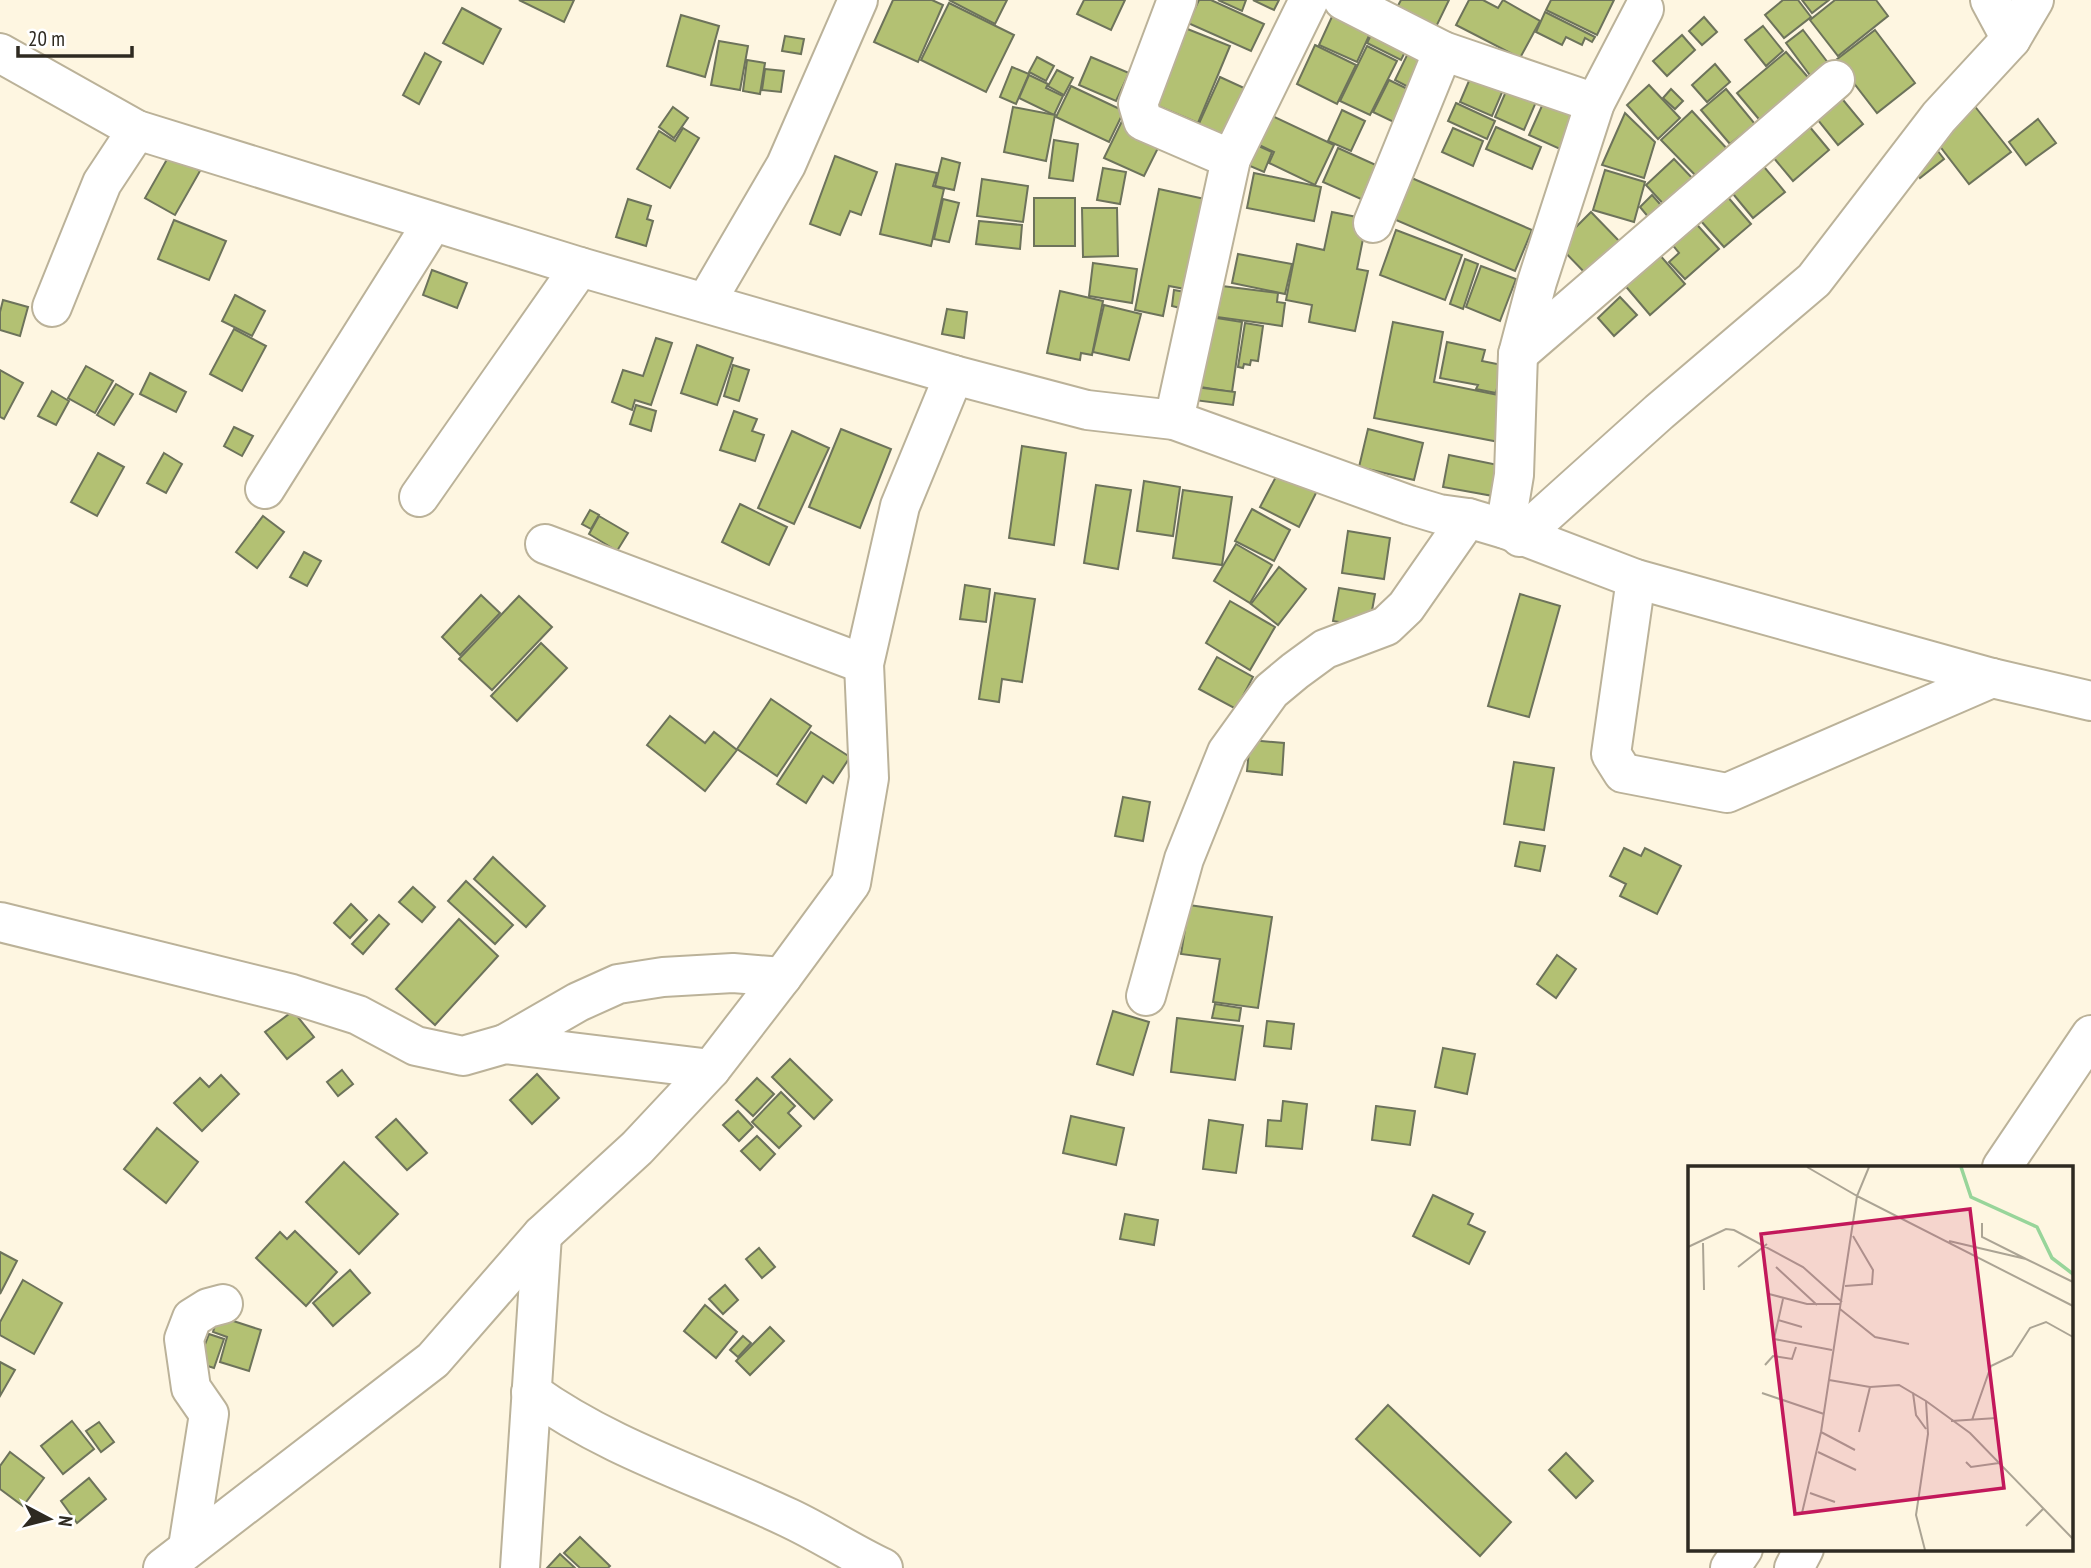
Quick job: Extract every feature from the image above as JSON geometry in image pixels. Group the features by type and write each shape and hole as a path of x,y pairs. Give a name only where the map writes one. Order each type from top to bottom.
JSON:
{"street":[{"path":"706,302 786,165 858,0"},
{"path":"1177,0 1138,104 1143,121 1231,159"},
{"path":"1174,420 1231,159 1309,0"},
{"path":"1343,0 1443,51 1595,103"},
{"path":"1990,0 2011,39"},
{"path":"1513,533 1814,280 1939,117 2011,39 2034,0"},
{"path":"1513,533 1518,354 1537,282 1595,103 1644,9"},
{"path":"1373,223 1443,51"},
{"path":"0,53 137,130 433,222 954,375 1087,410 1174,420 1409,505 1439,514 1468,518 1636,579 1992,678 2091,701"},
{"path":"1518,354 1835,80"},
{"path":"52,307 103,183 137,130"},
{"path":"265,489 433,222"},
{"path":"419,497 580,267"},
{"path":"176,1557 433,1360 542,1234 636,1148 711,1069 851,883 869,778 864,664 900,506 954,375"},
{"path":"1146,996 1184,859 1227,752 1271,691 1295,671 1325,649 1386,626 1406,607 1468,518"},
{"path":"545,544 864,664"},
{"path":"1636,579 1611,754 1623,773 1727,793 1992,678"},
{"path":"0,922 292,994 358,1015 416,1046 463,1056 505,1044 578,1002 618,984 663,977 733,973 782,977"},
{"path":"2003,1166 2091,1035"},
{"path":"505,1044 711,1069"},
{"path":"520,1568 542,1234"},
{"path":"176,1557 209,1414 191,1388 184,1339 192,1318 208,1308 223,1304"},
{"path":"531,1392 565,1416 660,1464 790,1518 883,1568"},
{"path":"1730,1568 1743,1550"},
{"path":"1794,1568 1803,1550"}],"building":[{"path":"519,0 574,0 564,22"},
{"path":"893,0 932,0 943,5 918,62 874,42"},
{"path":"949,0 1007,0 995,24"},
{"path":"1084,0 1125,0 1111,30 1077,14"},
{"path":"1199,0 1211,0 1264,24 1251,51 1188,23"},
{"path":"1218,0 1246,0 1242,11"},
{"path":"1253,0 1279,0 1274,10"},
{"path":"1401,0 1449,0 1434,31 1395,11"},
{"path":"1469,0 1483,0 1498,8 1503,0 1540,21 1520,58 1456,25"},
{"path":"1551,0 1614,0 1597,35 1546,10"},
{"path":"1783,0 1798,0 1811,17 1784,38 1765,15"},
{"path":"1802,0 1829,0 1812,13"},
{"path":"1835,0 1876,0 1888,16 1838,56 1810,20"},
{"path":"949,3 1014,35 986,92 921,60"},
{"path":"462,8 501,29 483,64 443,43"},
{"path":"1335,10 1373,27 1357,62 1319,45"},
{"path":"1545,12 1595,37 1592,42 1585,38 1582,45 1566,37 1562,45 1536,32"},
{"path":"681,15 719,26 705,77 667,66"},
{"path":"1704,17 1717,32 1702,45 1689,31"},
{"path":"1763,26 1783,51 1766,66 1745,40"},
{"path":"1185,28 1230,46 1198,123 1153,104"},
{"path":"1374,29 1408,46 1401,60 1367,43"},
{"path":"1803,30 1832,68 1815,82 1786,43"},
{"path":"1875,30 1915,83 1877,113 1836,60"},
{"path":"1682,35 1695,50 1667,76 1653,61"},
{"path":"785,36 804,39 801,54 782,51"},
{"path":"719,41 748,46 740,90 711,85"},
{"path":"1315,45 1356,65 1337,104 1297,84"},
{"path":"1367,46 1397,61 1370,115 1340,101"},
{"path":"1410,49 1430,59 1414,90 1395,80"},
{"path":"1786,52 1813,83 1763,124 1737,93"},
{"path":"425,53 441,62 419,104 403,95"},
{"path":"1037,57 1054,66 1046,81 1029,72"},
{"path":"1091,57 1129,73 1116,101 1079,85"},
{"path":"747,60 765,63 760,94 743,91"},
{"path":"1715,64 1730,82 1707,102 1692,85"},
{"path":"1012,67 1029,74 1016,104 1000,97"},
{"path":"765,69 784,71 781,92 762,90"},
{"path":"1474,69 1506,83 1492,116 1460,102"},
{"path":"1057,70 1073,78 1064,95 1048,86"},
{"path":"1029,75 1048,84 1046,88 1063,96 1054,115 1019,98"},
{"path":"1220,77 1255,93 1231,146 1196,130"},
{"path":"1389,80 1418,94 1402,126 1373,112"},
{"path":"1510,82 1539,95 1524,130 1495,117"},
{"path":"1649,85 1680,118 1658,139 1627,105"},
{"path":"1071,86 1124,111 1109,142 1056,117"},
{"path":"1671,89 1683,101 1675,109 1663,98"},
{"path":"1726,89 1755,124 1730,144 1701,110"},
{"path":"1834,89 1863,124 1838,145 1809,109"},
{"path":"1545,99 1575,113 1560,149 1529,135"},
{"path":"1456,103 1495,121 1487,139 1448,121"},
{"path":"1973,104 2011,152 1969,184 1932,136"},
{"path":"673,107 688,118 674,138 659,127"},
{"path":"1013,107 1055,115 1046,161 1004,152"},
{"path":"1342,110 1365,121 1351,151 1328,141"},
{"path":"1692,111 1730,152 1700,180 1661,140"},
{"path":"1625,113 1655,142 1644,178 1602,165"},
{"path":"1799,114 1829,150 1793,181 1763,145"},
{"path":"1270,115 1334,145 1315,185 1269,163 1274,152 1257,144"},
{"path":"1123,119 1163,138 1144,176 1104,158"},
{"path":"2038,119 2056,143 2026,165 2009,142"},
{"path":"1496,127 1541,147 1532,169 1486,149"},
{"path":"683,128 699,138 670,188 637,169 659,131 675,141"},
{"path":"1453,128 1483,141 1473,166 1442,152"},
{"path":"1054,140 1078,144 1073,181 1049,178"},
{"path":"1252,143 1272,152 1264,172 1243,163"},
{"path":"1934,146 1944,159 1920,178 1910,164"},
{"path":"1338,148 1387,170 1372,204 1323,182"},
{"path":"170,154 200,171 175,215 145,198"},
{"path":"835,156 877,172 861,215 850,211 840,235 810,224"},
{"path":"1755,156 1785,192 1753,218 1724,183"},
{"path":"942,158 960,163 954,190 935,186"},
{"path":"1674,159 1695,181 1667,208 1646,185"},
{"path":"896,164 937,173 933,186 944,189 931,246 880,234"},
{"path":"1103,168 1126,172 1120,204 1097,200"},
{"path":"1605,170 1645,182 1634,222 1593,210"},
{"path":"1254,173 1321,187 1314,221 1247,208"},
{"path":"1407,176 1532,230 1515,271 1389,217"},
{"path":"982,179 1028,186 1023,222 977,216"},
{"path":"1720,188 1751,224 1724,247 1693,212"},
{"path":"1159,189 1214,201 1195,291 1169,286 1163,316 1135,310"},
{"path":"1652,195 1667,212 1654,224 1640,207"},
{"path":"1034,198 1075,198 1075,246 1034,246"},
{"path":"628,199 651,206 647,219 653,221 646,246 616,237"},
{"path":"943,199 959,203 949,242 934,239"},
{"path":"1082,208 1117,208 1118,256 1083,257"},
{"path":"1332,212 1367,219 1357,269 1368,271 1355,331 1309,322 1312,305 1286,300 1297,244 1324,250"},
{"path":"1591,212 1622,244 1589,277 1558,245"},
{"path":"1690,217 1719,249 1685,279 1669,262 1679,253 1667,238"},
{"path":"174,220 226,241 209,280 158,259"},
{"path":"979,221 1022,225 1020,249 976,244"},
{"path":"1396,230 1462,255 1445,300 1380,275"},
{"path":"1652,246 1685,284 1650,315 1617,276"},
{"path":"1238,254 1292,264 1285,294 1232,283"},
{"path":"1465,259 1478,264 1463,309 1450,304"},
{"path":"1093,263 1137,269 1132,303 1089,296"},
{"path":"1481,266 1516,279 1500,321 1466,307"},
{"path":"432,270 467,283 457,308 423,295"},
{"path":"1222,286 1278,293 1277,302 1285,303 1282,326 1217,317"},
{"path":"1174,290 1191,293 1188,310 1172,306"},
{"path":"1060,291 1103,301 1092,355 1081,353 1080,360 1047,353"},
{"path":"235,295 265,311 252,336 222,321"},
{"path":"1620,297 1637,315 1614,336 1598,318"},
{"path":"3,300 28,307 20,336 0,330"},
{"path":"1104,305 1141,314 1129,360 1093,352"},
{"path":"947,309 967,312 964,338 942,334"},
{"path":"1204,316 1242,322 1232,392 1194,386"},
{"path":"1393,322 1443,332 1434,382 1508,397 1499,442 1374,418"},
{"path":"1245,323 1263,326 1258,361 1251,360 1250,365 1244,364 1243,368 1238,367"},
{"path":"234,329 266,346 242,391 210,374"},
{"path":"656,338 672,343 651,405 635,400 632,410 612,402 623,370 643,376"},
{"path":"1447,342 1485,350 1482,361 1502,365 1496,393 1476,389 1478,385 1440,378"},
{"path":"697,345 733,358 717,405 681,393"},
{"path":"733,365 749,370 739,401 724,396"},
{"path":"86,366 113,381 95,413 68,398"},
{"path":"0,370 23,383 4,419 0,417"},
{"path":"150,373 186,392 176,412 140,394"},
{"path":"116,384 133,394 114,425 97,415"},
{"path":"1187,386 1235,392 1233,405 1186,399"},
{"path":"52,391 69,401 56,425 38,416"},
{"path":"636,405 656,411 651,431 630,424"},
{"path":"734,411 757,419 752,431 764,435 755,461 720,450"},
{"path":"234,427 253,436 242,456 224,446"},
{"path":"841,429 891,449 860,528 809,507"},
{"path":"1368,429 1423,443 1414,480 1359,467"},
{"path":"792,431 829,448 794,524 758,508"},
{"path":"1022,446 1066,453 1054,545 1009,538"},
{"path":"98,453 124,467 97,516 71,502"},
{"path":"164,453 182,464 166,493 147,483"},
{"path":"1449,455 1498,465 1493,496 1443,487"},
{"path":"1279,471 1319,487 1299,527 1260,507"},
{"path":"1144,481 1180,487 1173,536 1137,531"},
{"path":"1096,485 1131,490 1118,569 1084,563"},
{"path":"1183,490 1232,497 1222,565 1173,558"},
{"path":"740,504 787,527 769,565 722,542"},
{"path":"1252,509 1290,530 1274,561 1235,541"},
{"path":"590,510 599,515 591,529 582,524"},
{"path":"263,516 284,532 257,568 236,552"},
{"path":"599,516 628,533 617,551 589,534"},
{"path":"1348,531 1390,538 1384,579 1342,573"},
{"path":"1236,544 1272,565 1250,603 1214,581"},
{"path":"304,552 321,561 307,586 290,577"},
{"path":"1279,567 1306,589 1278,625 1251,604"},
{"path":"965,585 990,589 986,622 960,619"},
{"path":"1339,588 1375,594 1369,627 1333,621"},
{"path":"995,593 1035,599 1022,682 1002,679 999,702 979,699"},
{"path":"1520,594 1560,606 1529,717 1488,706"},
{"path":"481,595 500,613 460,655 442,637"},
{"path":"519,596 552,627 492,690 459,659"},
{"path":"1230,601 1275,627 1250,670 1206,643"},
{"path":"541,643 567,668 517,721 491,696"},
{"path":"1217,657 1253,677 1236,709 1199,689"},
{"path":"771,699 811,726 777,776 737,749"},
{"path":"670,716 705,743 714,732 737,750 705,791 647,745"},
{"path":"811,732 850,757 833,783 823,776 806,803 777,784"},
{"path":"1250,740 1284,743 1282,775 1247,771"},
{"path":"1514,762 1554,768 1544,830 1504,824"},
{"path":"1123,797 1150,802 1143,841 1115,836"},
{"path":"1520,842 1545,846 1540,871 1515,866"},
{"path":"1624,848 1641,856 1645,848 1681,866 1657,914 1620,896 1626,884 1610,876"},
{"path":"493,857 545,906 526,927 474,879"},
{"path":"466,881 513,925 495,944 448,901"},
{"path":"413,887 435,907 422,922 399,902"},
{"path":"351,904 367,920 350,938 334,923"},
{"path":"1189,905 1272,917 1258,1008 1213,1002 1220,959 1181,954"},
{"path":"379,915 389,924 363,954 352,944"},
{"path":"459,919 498,956 435,1025 396,989"},
{"path":"1557,955 1576,969 1556,998 1537,984"},
{"path":"1215,1004 1241,1008 1239,1021 1212,1018"},
{"path":"293,1011 314,1037 287,1059 265,1032"},
{"path":"1113,1011 1149,1022 1133,1075 1097,1064"},
{"path":"1177,1018 1243,1026 1235,1080 1171,1072"},
{"path":"1267,1021 1294,1024 1291,1049 1264,1046"},
{"path":"1443,1048 1475,1054 1467,1094 1435,1087"},
{"path":"790,1059 832,1100 814,1119 772,1077"},
{"path":"342,1070 353,1084 338,1096 327,1082"},
{"path":"537,1074 559,1098 532,1124 510,1100"},
{"path":"221,1075 239,1094 202,1131 174,1103 200,1078 209,1087"},
{"path":"757,1078 774,1094 753,1116 736,1100"},
{"path":"781,1092 795,1106 788,1113 801,1126 779,1148 752,1122"},
{"path":"1283,1101 1307,1104 1302,1149 1266,1146 1268,1120 1281,1121"},
{"path":"1376,1106 1415,1111 1410,1145 1372,1140"},
{"path":"738,1111 753,1127 739,1141 723,1125"},
{"path":"1071,1116 1124,1128 1116,1165 1063,1153"},
{"path":"396,1119 427,1153 407,1170 376,1137"},
{"path":"1209,1120 1243,1125 1236,1173 1203,1169"},
{"path":"157,1128 198,1162 166,1203 124,1169"},
{"path":"757,1136 775,1154 760,1170 741,1151"},
{"path":"344,1162 398,1214 359,1254 306,1202"},
{"path":"1433,1195 1473,1214 1468,1224 1485,1232 1469,1264 1413,1236"},
{"path":"1125,1214 1158,1220 1154,1245 1120,1239"},
{"path":"295,1231 337,1272 306,1306 256,1258 280,1232 287,1239"},
{"path":"759,1248 775,1267 762,1278 746,1259"},
{"path":"0,1252 17,1261 0,1294"},
{"path":"350,1270 370,1293 333,1326 313,1303"},
{"path":"23,1280 62,1303 34,1354 0,1335 0,1322"},
{"path":"725,1285 738,1300 723,1314 709,1299"},
{"path":"705,1305 737,1332 716,1358 684,1331"},
{"path":"218,1316 261,1330 249,1371 220,1362 227,1337 213,1332"},
{"path":"770,1327 784,1341 750,1375 736,1361"},
{"path":"209,1334 224,1339 214,1368 198,1363"},
{"path":"743,1336 751,1343 738,1357 730,1350"},
{"path":"0,1362 15,1370 0,1396"},
{"path":"1388,1405 1511,1522 1480,1556 1356,1439"},
{"path":"72,1421 94,1449 63,1474 41,1446"},
{"path":"99,1422 114,1442 101,1452 86,1431"},
{"path":"10,1452 44,1478 23,1506 0,1489 0,1466"},
{"path":"1566,1453 1593,1481 1576,1498 1549,1470"},
{"path":"89,1478 106,1499 77,1523 61,1501"},
{"path":"580,1537 610,1566 608,1568 580,1568 564,1553"},
{"path":"560,1554 575,1568 547,1568"}]}
